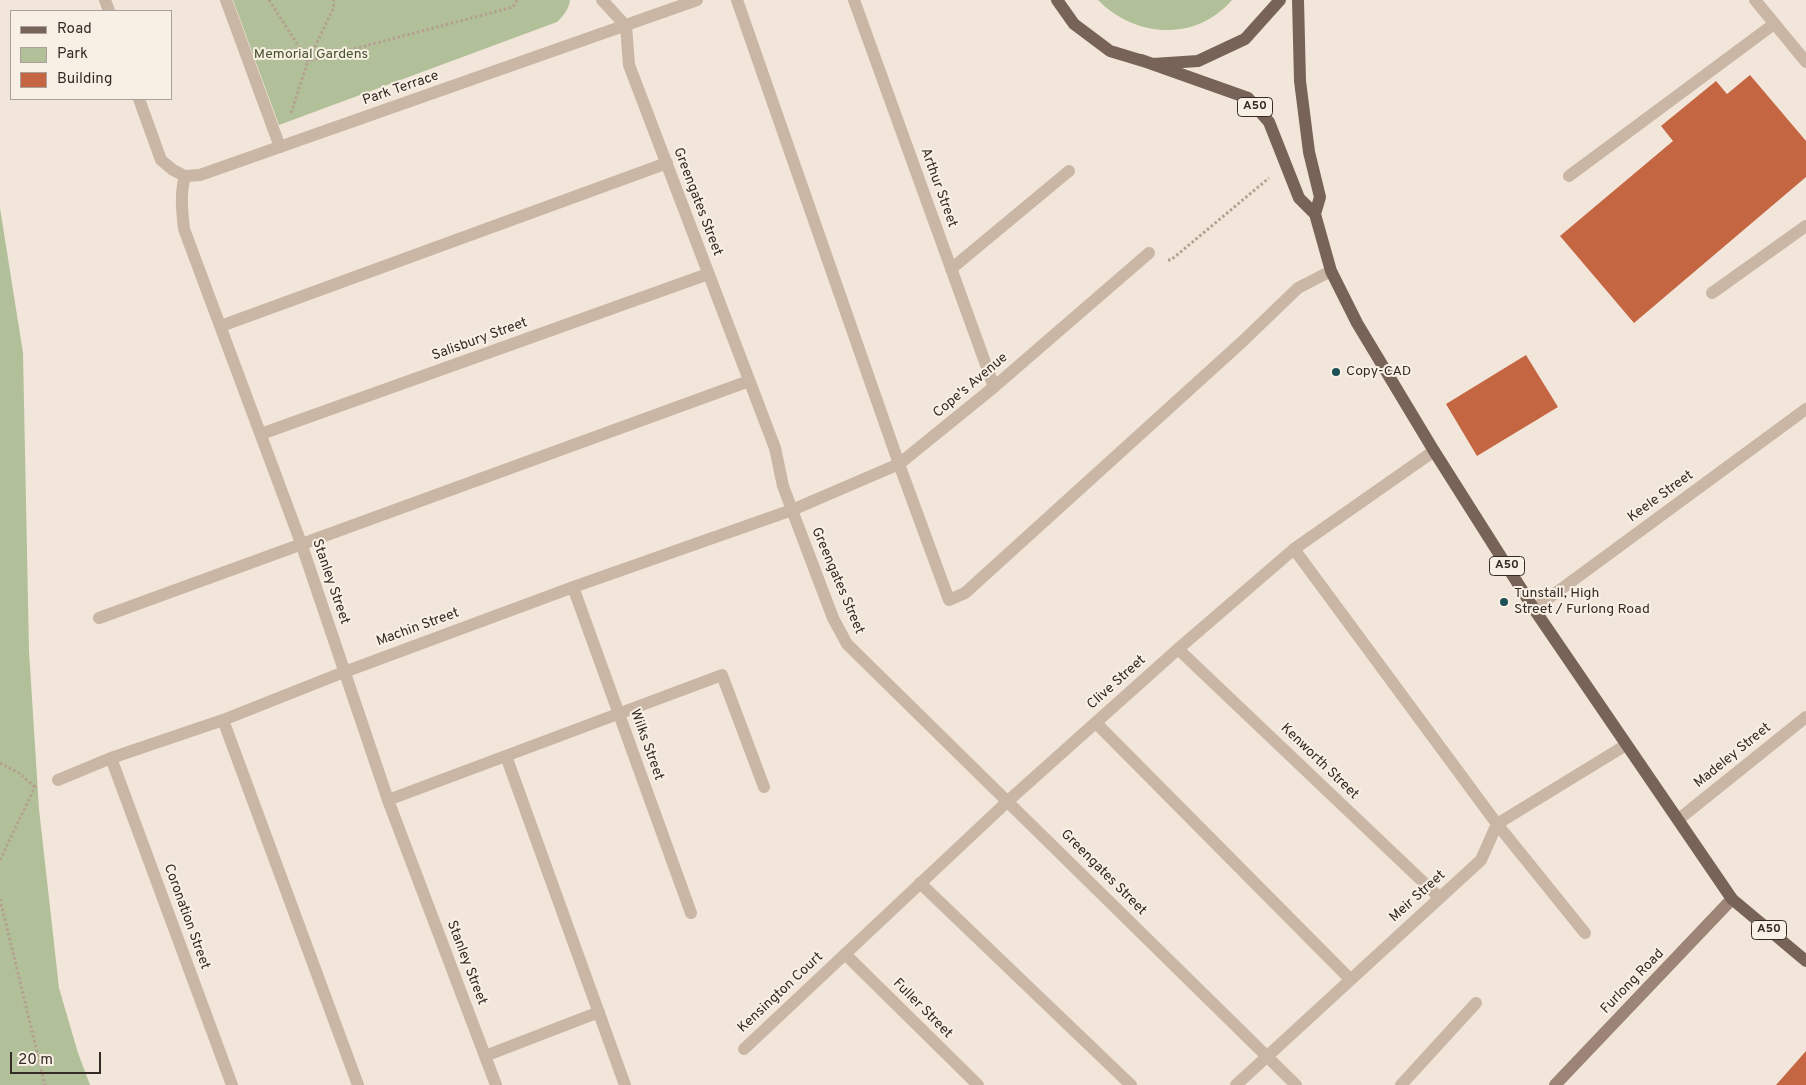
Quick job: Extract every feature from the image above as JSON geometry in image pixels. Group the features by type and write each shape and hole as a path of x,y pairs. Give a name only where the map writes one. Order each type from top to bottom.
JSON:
{"main road":[{"name":"A50","path":"1057,0 1074,24 1110,50 1153,64 1198,61 1245,39 1280,0"},
{"name":"A50","path":"1298,0 1301,90 1309,152 1320,197 1315,214"},
{"name":"A50","path":"1141,60 1248,98 1269,122 1299,198 1315,214 1331,271 1357,323 1434,451 1534,608 1732,899 1806,961"}],"street":[{"path":"226,0 280,147"},
{"path":"602,0 626,26"},
{"name":"Park Terrace","path":"185,176 200,175 697,0"},
{"path":"737,0 899,464 949,600 965,593 1243,341 1298,288 1331,271"},
{"name":"Arthur Street","path":"854,0 994,387"},
{"path":"1755,0 1806,62"},
{"path":"1569,176 1774,24"},
{"name":"Greengates Street","path":"626,26 630,65 775,448 783,486 834,618 846,644 1296,1085"},
{"path":"139,100 161,160 173,170 185,176"},
{"path":"221,326 666,163"},
{"path":"951,269 1069,171"},
{"name":"Stanley Street","path":"185,176 181,204 184,229 301,544 388,800 496,1085"},
{"path":"1712,293 1806,226"},
{"name":"Cope's Avenue","path":"792,510 899,464 994,387 1149,253"},
{"name":"Salisbury Street","path":"261,434 708,274"},
{"path":"100,618 749,381"},
{"name":"Keele Street","path":"1534,608 1806,409"},
{"name":"Clive Street","path":"842,957 1008,801 1178,649 1294,549 1434,451"},
{"name":"Machin Street","path":"58,780 112,758 223,720 344,672 573,587 792,510"},
{"path":"1294,549 1497,824 1585,933"},
{"name":"Wilks Street","path":"573,587 692,913"},
{"name":"Kenworth Street","path":"1178,649 1439,897"},
{"path":"388,800 722,675 764,787"},
{"name":"Madeley Street","path":"1678,819 1806,717"},
{"path":"223,720 358,1085"},
{"path":"1096,722 1350,979"},
{"path":"1497,824 1626,745"},
{"path":"506,756 625,1085"},
{"name":"Coronation Street","path":"112,758 232,1085"},
{"name":"Meir Street","path":"1236,1085 1481,860 1497,824"},
{"path":"920,883 1131,1085"},
{"name":"Furlong Road","path":"1555,1085 1732,899"},
{"name":"Kensington Court","path":"744,1049 842,957"},
{"name":"Fuller Street","path":"842,957 978,1085"},
{"path":"1401,1085 1476,1003"},
{"path":"486,1056 599,1012"}],"path":[{"path":"269,0 308,61"},
{"path":"280,147 308,61 334,0"},
{"path":"308,61 513,7 517,0"},
{"path":"1149,253 1171,260 1285,164"},
{"path":"0,763 19,773 35,787"},
{"path":"0,860 35,787 58,780"},
{"path":"0,900 44,1085"}],"green space":[{"name":"Memorial Gardens","path":"233,0 570,0 566,12 557,22 279,125"},
{"path":"1098,0 1232,0 1217,14 1201,23 1184,28 1165,30 1147,28 1129,22 1113,13"},
{"path":"0,208 23,353 29,651 39,809 59,988 78,1053 90,1085 0,1085"}],"building":[{"path":"1750,75 1806,141 1806,177 1634,323 1560,236 1673,141 1661,126 1716,81 1727,94"},
{"path":"1526,355 1558,407 1477,456 1446,404"},
{"path":"1806,1051 1806,1085 1776,1085"}],"place":[{"name":"Copy-CAD","path":"1336,372"},
{"name":"Tunstall, High Street / Furlong Road","path":"1504,602"}]}
